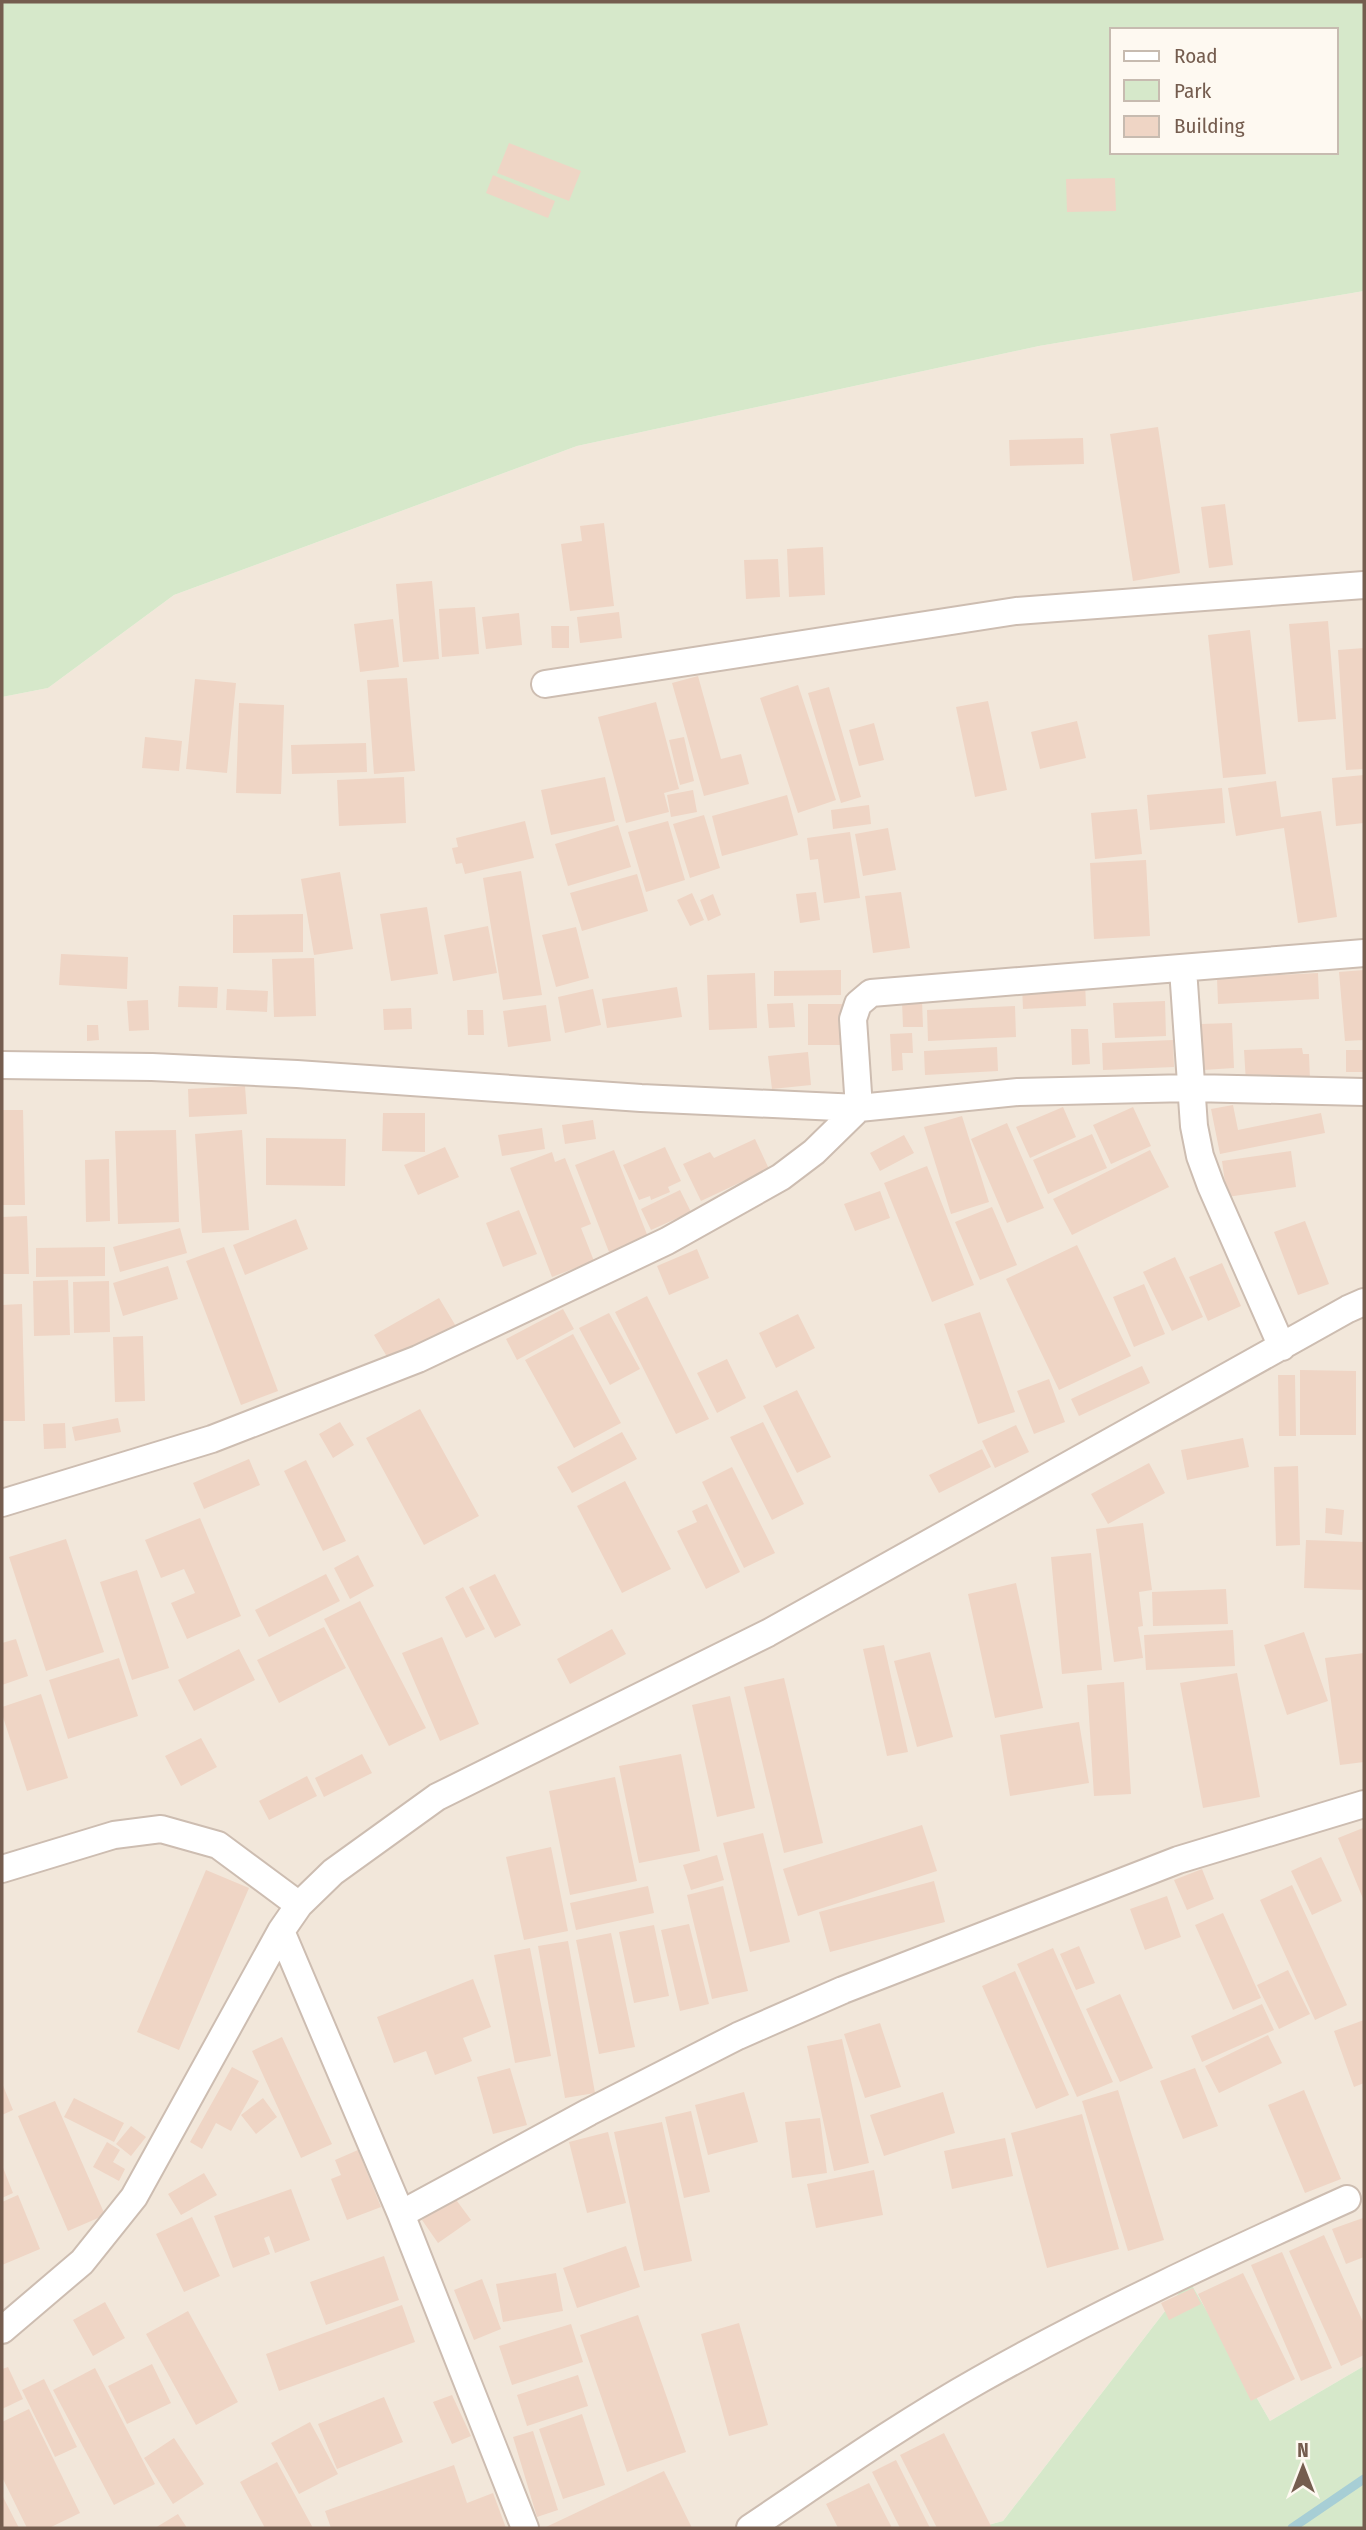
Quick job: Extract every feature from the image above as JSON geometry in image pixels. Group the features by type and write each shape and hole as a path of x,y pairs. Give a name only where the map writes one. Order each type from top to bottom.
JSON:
{"street":[{"path":"545,684 1016,611 1364,585"},
{"path":"2,1503 212,1439 418,1359 667,1241 770,1183 814,1152 859,1108 853,1019 858,1004 871,993 1364,953"},
{"path":"1184,969 1194,1126 1200,1156 1282,1347"},
{"path":"2,1065 152,1067 284,1073 641,1098 859,1108 1018,1092 1191,1088 1364,1092"},
{"path":"2,2330 82,2262 134,2197 281,1931 299,1905 333,1872 437,1797 768,1633 1364,1302"},
{"path":"401,2214 589,2112 738,2036 843,1990 1178,1860 1364,1804"},
{"path":"2,1869 114,1835 162,1829 218,1845 299,1905"},
{"path":"281,1931 401,2214 525,2528"},
{"path":"750,2528 909,2422 992,2373 1098,2316 1347,2199"}],"shaded area":[{"path":"1364,291 1364,2366 1270,2421 1189,2280 1003,2521 977,2528 2,2528 2,697 48,688 174,595 577,446 1039,346"}],"green space":[{"path":"2,2 1364,2 1364,291 1039,346 577,446 174,595 48,688 2,697"},
{"path":"1189,2280 1270,2421 1364,2366 1364,2528 977,2528 1003,2521"}],"building":[{"path":"509,143 581,171 569,201 497,173"},
{"path":"493,175 555,201 548,218 486,193"},
{"path":"1115,178 1116,211 1067,212 1066,179"},
{"path":"1158,427 1180,573 1133,581 1110,434"},
{"path":"1083,438 1084,464 1010,466 1009,440"},
{"path":"1225,504 1233,565 1209,568 1201,507"},
{"path":"604,523 614,606 570,611 561,544 582,541 580,526"},
{"path":"823,547 825,595 789,597 787,549"},
{"path":"778,559 780,597 746,599 744,560"},
{"path":"432,581 439,659 403,662 396,584"},
{"path":"475,607 479,654 442,657 439,609"},
{"path":"619,612 622,638 580,643 577,617"},
{"path":"519,613 522,645 486,649 482,617"},
{"path":"393,619 399,667 360,672 354,624"},
{"path":"1328,621 1336,719 1298,722 1289,624"},
{"path":"551,626 569,626 569,648 552,648"},
{"path":"1250,630 1266,774 1223,778 1208,635"},
{"path":"1364,648 1364,769 1346,770 1338,650"},
{"path":"698,676 721,759 741,754 749,784 704,796 672,683"},
{"path":"407,678 415,771 374,774 367,680"},
{"path":"195,679 236,683 227,773 186,769"},
{"path":"798,685 836,800 798,813 760,698"},
{"path":"829,687 861,797 841,803 808,693"},
{"path":"988,701 1007,790 975,797 956,707"},
{"path":"656,702 679,789 664,793 669,812 626,823 598,717"},
{"path":"239,703 284,705 281,794 236,793"},
{"path":"1077,721 1086,758 1040,769 1031,732"},
{"path":"874,723 884,760 859,766 849,730"},
{"path":"145,737 182,741 179,771 142,768"},
{"path":"684,737 694,781 680,785 669,740"},
{"path":"366,743 367,772 292,774 291,745"},
{"path":"1364,775 1364,823 1336,826 1332,778"},
{"path":"404,777 406,823 339,826 337,780"},
{"path":"605,777 615,821 551,835 541,790"},
{"path":"1276,781 1281,817 1321,811 1337,917 1298,923 1284,828 1236,836 1228,788"},
{"path":"1222,788 1225,823 1150,830 1147,795"},
{"path":"693,790 697,812 671,817 667,795"},
{"path":"787,795 798,835 722,856 712,816"},
{"path":"869,805 871,824 833,829 831,810"},
{"path":"1137,809 1142,854 1095,859 1091,813"},
{"path":"704,815 720,868 690,878 673,824"},
{"path":"525,821 534,858 465,874 462,863 456,864 452,848 458,847 456,838"},
{"path":"668,821 685,880 646,892 628,832"},
{"path":"618,825 631,867 568,886 555,844"},
{"path":"888,828 896,870 863,876 855,834"},
{"path":"850,832 860,898 824,903 818,859 810,860 807,838"},
{"path":"1146,860 1150,936 1094,939 1090,863"},
{"path":"521,871 542,995 503,1000 483,878"},
{"path":"340,872 353,949 314,955 301,879"},
{"path":"637,874 648,911 582,931 570,893"},
{"path":"816,892 820,920 800,923 796,894"},
{"path":"901,892 910,948 873,953 865,896"},
{"path":"692,893 704,920 690,926 677,900"},
{"path":"713,894 721,915 708,921 700,900"},
{"path":"427,907 438,974 391,981 380,914"},
{"path":"303,914 303,952 233,953 233,915"},
{"path":"488,926 497,973 453,981 444,935"},
{"path":"576,927 589,978 556,987 542,935"},
{"path":"61,954 128,957 127,989 59,985"},
{"path":"314,958 316,1016 274,1017 272,959"},
{"path":"841,970 841,995 774,996 774,971"},
{"path":"1364,970 1364,1040 1345,1041 1339,972"},
{"path":"755,973 757,1028 709,1030 707,975"},
{"path":"1318,973 1319,999 1218,1004 1217,978"},
{"path":"1085,982 1086,1006 1023,1009 1022,985"},
{"path":"179,986 218,987 217,1008 178,1007"},
{"path":"677,987 682,1017 607,1028 602,999"},
{"path":"227,989 268,991 267,1012 226,1010"},
{"path":"593,989 601,1025 565,1033 558,997"},
{"path":"148,1000 149,1030 129,1031 127,1001"},
{"path":"922,1000 923,1027 903,1027 902,1001"},
{"path":"1165,1001 1166,1036 1115,1038 1113,1003"},
{"path":"793,1003 795,1027 769,1028 767,1004"},
{"path":"808,1004 843,1004 843,1045 808,1045"},
{"path":"546,1005 551,1041 508,1047 503,1011"},
{"path":"1015,1006 1016,1037 928,1041 927,1010"},
{"path":"411,1008 412,1029 384,1030 383,1009"},
{"path":"467,1010 483,1010 484,1035 468,1035"},
{"path":"1232,1023 1234,1068 1203,1070 1201,1024"},
{"path":"87,1025 98,1025 99,1040 87,1041"},
{"path":"1071,1029 1088,1029 1090,1064 1072,1065"},
{"path":"912,1033 913,1053 902,1053 903,1070 892,1071 890,1034"},
{"path":"1173,1040 1174,1067 1103,1070 1102,1043"},
{"path":"997,1047 998,1071 925,1075 924,1051"},
{"path":"1302,1048 1303,1054 1309,1054 1310,1080 1246,1083 1244,1050"},
{"path":"1346,1050 1364,1050 1364,1072 1346,1072"},
{"path":"808,1052 811,1085 772,1089 768,1056"},
{"path":"245,1086 247,1114 189,1117 188,1089"},
{"path":"1233,1105 1238,1130 1321,1113 1325,1133 1220,1154 1211,1109"},
{"path":"1063,1107 1076,1137 1030,1158 1016,1127"},
{"path":"1133,1107 1151,1146 1111,1164 1093,1125"},
{"path":"2,1110 23,1110 25,1205 2,1205"},
{"path":"383,1113 425,1113 425,1152 382,1151"},
{"path":"962,1116 989,1202 951,1214 924,1127"},
{"path":"593,1120 596,1139 565,1144 562,1125"},
{"path":"1007,1123 1044,1208 1007,1223 971,1139"},
{"path":"542,1128 545,1149 502,1156 498,1135"},
{"path":"176,1130 179,1222 118,1224 115,1131"},
{"path":"242,1130 249,1230 202,1233 195,1134"},
{"path":"1092,1134 1107,1168 1048,1194 1033,1160"},
{"path":"904,1135 914,1153 880,1171 870,1153"},
{"path":"266,1138 346,1139 345,1186 266,1185"},
{"path":"755,1139 769,1169 701,1201 683,1164 710,1152 714,1158"},
{"path":"445,1147 459,1177 418,1195 404,1165"},
{"path":"665,1147 681,1181 668,1187 670,1192 651,1200 650,1196 639,1200 623,1165"},
{"path":"614,1150 648,1237 609,1252 575,1165"},
{"path":"1150,1150 1169,1187 1072,1235 1053,1199"},
{"path":"1291,1151 1296,1187 1227,1197 1222,1161"},
{"path":"552,1152 555,1162 565,1158 591,1224 581,1228 594,1261 552,1277 510,1168"},
{"path":"109,1159 110,1221 86,1222 85,1160"},
{"path":"927,1166 974,1285 932,1302 884,1183"},
{"path":"680,1190 691,1212 651,1230 641,1209"},
{"path":"880,1191 890,1218 855,1231 844,1204"},
{"path":"992,1207 1017,1265 980,1280 955,1222"},
{"path":"519,1210 537,1254 503,1267 486,1223"},
{"path":"27,1216 29,1274 2,1274 2,1217"},
{"path":"296,1219 308,1249 245,1275 233,1245"},
{"path":"1305,1221 1329,1284 1298,1295 1274,1232"},
{"path":"180,1228 187,1253 120,1272 113,1247"},
{"path":"1077,1245 1131,1356 1059,1390 1006,1279"},
{"path":"105,1247 105,1276 36,1277 36,1248"},
{"path":"224,1247 278,1391 241,1405 186,1261"},
{"path":"697,1249 709,1278 669,1295 657,1266"},
{"path":"1175,1257 1203,1317 1172,1331 1143,1272"},
{"path":"1222,1263 1241,1306 1208,1321 1189,1277"},
{"path":"168,1266 178,1299 123,1316 113,1283"},
{"path":"68,1280 70,1335 34,1336 33,1281"},
{"path":"109,1281 110,1332 74,1333 73,1282"},
{"path":"1144,1284 1165,1334 1134,1347 1113,1297"},
{"path":"647,1296 709,1419 676,1434 615,1312"},
{"path":"439,1298 457,1328 392,1365 374,1335"},
{"path":"22,1304 25,1421 2,1421 2,1305"},
{"path":"563,1309 574,1329 517,1360 506,1339"},
{"path":"980,1312 1015,1412 978,1424 944,1324"},
{"path":"609,1313 640,1369 610,1385 579,1328"},
{"path":"798,1314 815,1348 776,1368 759,1333"},
{"path":"573,1334 621,1423 574,1448 525,1360"},
{"path":"143,1336 145,1401 115,1402 113,1337"},
{"path":"727,1359 746,1398 717,1413 697,1373"},
{"path":"1142,1366 1150,1383 1079,1416 1071,1399"},
{"path":"1300,1370 1356,1371 1356,1435 1300,1435"},
{"path":"1278,1375 1295,1375 1296,1436 1279,1436"},
{"path":"1049,1379 1065,1422 1034,1434 1017,1391"},
{"path":"797,1390 831,1457 797,1473 763,1406"},
{"path":"420,1409 479,1516 424,1545 366,1438"},
{"path":"118,1418 121,1432 75,1441 72,1427"},
{"path":"340,1422 354,1445 333,1458 319,1434"},
{"path":"763,1422 804,1504 772,1520 730,1437"},
{"path":"65,1423 66,1448 44,1449 43,1424"},
{"path":"1016,1425 1029,1452 995,1468 982,1441"},
{"path":"622,1432 637,1459 572,1493 557,1467"},
{"path":"1243,1438 1249,1467 1187,1480 1181,1450"},
{"path":"982,1449 991,1467 939,1493 929,1475"},
{"path":"249,1459 260,1485 204,1509 193,1483"},
{"path":"306,1460 346,1541 323,1551 284,1471"},
{"path":"1149,1463 1165,1493 1108,1524 1091,1494"},
{"path":"1298,1466 1300,1545 1276,1546 1274,1467"},
{"path":"732,1467 775,1553 744,1568 702,1482"},
{"path":"625,1481 671,1569 622,1593 577,1506"},
{"path":"707,1504 740,1572 706,1589 677,1531 697,1522 692,1511"},
{"path":"1326,1508 1344,1510 1342,1535 1325,1533"},
{"path":"200,1518 241,1616 187,1639 171,1603 195,1593 184,1569 161,1578 145,1540"},
{"path":"1143,1523 1152,1590 1139,1592 1143,1626 1138,1627 1143,1658 1114,1662 1096,1529"},
{"path":"66,1539 104,1652 46,1671 9,1557"},
{"path":"1306,1540 1364,1542 1364,1590 1304,1588"},
{"path":"1091,1553 1102,1670 1062,1674 1051,1557"},
{"path":"358,1555 374,1586 350,1599 334,1568"},
{"path":"137,1570 169,1668 132,1680 100,1582"},
{"path":"326,1574 340,1601 269,1637 255,1610"},
{"path":"495,1574 521,1625 495,1638 469,1587"},
{"path":"1016,1583 1043,1708 995,1718 968,1594"},
{"path":"463,1587 485,1629 466,1638 445,1597"},
{"path":"1226,1589 1228,1624 1153,1626 1152,1592"},
{"path":"360,1601 426,1728 389,1746 324,1619"},
{"path":"324,1627 346,1668 279,1703 257,1660"},
{"path":"612,1629 626,1654 570,1684 557,1659"},
{"path":"1233,1630 1235,1666 1146,1670 1144,1635"},
{"path":"1304,1632 1328,1701 1287,1715 1264,1645"},
{"path":"442,1637 479,1724 440,1741 402,1653"},
{"path":"16,1639 28,1676 2,1685 2,1643"},
{"path":"884,1645 908,1752 887,1756 863,1649"},
{"path":"239,1649 255,1680 194,1711 178,1680"},
{"path":"930,1652 953,1737 917,1747 894,1661"},
{"path":"1364,1653 1364,1762 1340,1765 1325,1658"},
{"path":"119,1658 138,1716 68,1739 49,1680"},
{"path":"1237,1673 1260,1797 1203,1808 1180,1683"},
{"path":"784,1678 823,1843 784,1853 744,1687"},
{"path":"1124,1682 1131,1794 1094,1796 1087,1685"},
{"path":"41,1694 68,1778 27,1791 2,1707"},
{"path":"730,1696 755,1808 717,1817 692,1705"},
{"path":"1079,1722 1089,1783 1010,1796 1000,1735"},
{"path":"201,1738 217,1767 181,1786 165,1756"},
{"path":"362,1754 372,1773 324,1797 315,1778"},
{"path":"681,1754 700,1851 639,1863 619,1766"},
{"path":"307,1776 317,1796 269,1820 259,1801"},
{"path":"615,1777 637,1881 570,1895 549,1791"},
{"path":"922,1825 937,1871 798,1916 783,1869"},
{"path":"1363,1828 1364,1830 1364,1901 1338,1838"},
{"path":"763,1833 790,1942 750,1952 723,1843"},
{"path":"551,1847 568,1931 524,1940 506,1857"},
{"path":"717,1855 724,1880 691,1890 683,1865"},
{"path":"1321,1857 1342,1901 1312,1915 1291,1871"},
{"path":"1202,1869 1214,1899 1187,1910 1174,1880"},
{"path":"206,1870 249,1888 179,2050 137,2032"},
{"path":"934,1881 945,1922 830,1952 819,1912"},
{"path":"1292,1885 1347,2005 1315,2020 1260,1900"},
{"path":"648,1886 654,1913 576,1930 570,1903"},
{"path":"723,1886 748,1991 712,1999 687,1895"},
{"path":"1167,1896 1181,1937 1145,1950 1130,1909"},
{"path":"1223,1913 1261,1998 1233,2010 1195,1925"},
{"path":"689,1924 709,2004 680,2011 661,1930"},
{"path":"654,1925 669,1996 634,2003 619,1932"},
{"path":"611,1933 635,2047 599,2054 576,1940"},
{"path":"568,1941 595,2093 565,2098 538,1946"},
{"path":"1079,1946 1095,1983 1076,1990 1060,1954"},
{"path":"530,1948 551,2056 515,2063 494,1955"},
{"path":"1053,1948 1113,2082 1077,2097 1017,1964"},
{"path":"1288,1970 1310,2014 1279,2029 1257,1985"},
{"path":"1015,1971 1069,2095 1036,2109 982,1986"},
{"path":"473,1979 491,2027 463,2038 472,2061 435,2075 426,2051 394,2063 377,2017"},
{"path":"1120,1994 1153,2068 1120,2082 1086,2009"},
{"path":"1262,2004 1274,2030 1202,2062 1191,2036"},
{"path":"1364,2020 1364,2083 1354,2087 1334,2031"},
{"path":"880,2023 901,2087 865,2098 844,2034"},
{"path":"1268,2035 1282,2063 1219,2093 1205,2066"},
{"path":"282,2037 332,2144 301,2158 252,2051"},
{"path":"842,2039 869,2163 834,2171 807,2046"},
{"path":"232,2067 259,2081 231,2131 216,2123 202,2149 190,2142"},
{"path":"510,2068 527,2125 493,2134 477,2077"},
{"path":"1195,2068 1218,2126 1183,2139 1160,2081"},
{"path":"2,2083 13,2110 2,2115"},
{"path":"1118,2090 1164,2240 1128,2251 1082,2101"},
{"path":"1304,2090 1341,2179 1305,2193 1268,2105"},
{"path":"744,2092 758,2142 708,2155 695,2105"},
{"path":"943,2092 955,2133 884,2156 870,2115"},
{"path":"74,2098 124,2123 114,2142 64,2117"},
{"path":"263,2098 277,2117 256,2134 241,2115"},
{"path":"55,2101 105,2215 68,2231 18,2116"},
{"path":"691,2111 710,2192 684,2198 665,2117"},
{"path":"1082,2114 1119,2249 1047,2268 1011,2133"},
{"path":"820,2118 827,2173 792,2178 785,2122"},
{"path":"662,2122 692,2261 644,2271 614,2132"},
{"path":"131,2126 146,2137 131,2156 116,2144"},
{"path":"608,2132 626,2203 587,2213 569,2142"},
{"path":"1005,2138 1013,2176 952,2189 944,2151"},
{"path":"107,2142 120,2150 113,2162 125,2169 119,2181 93,2167"},
{"path":"358,2150 381,2207 347,2220 331,2179 341,2175 335,2160"},
{"path":"2,2165 13,2193 2,2198"},
{"path":"874,2170 883,2215 816,2228 807,2184"},
{"path":"204,2173 217,2195 181,2215 168,2194"},
{"path":"291,2189 310,2240 275,2253 269,2236 264,2238 270,2254 233,2268 214,2216"},
{"path":"18,2195 40,2249 2,2265 2,2202"},
{"path":"454,2197 471,2220 438,2243 422,2220"},
{"path":"192,2217 220,2276 184,2292 156,2234"},
{"path":"1363,2218 1364,2257 1346,2264 1332,2229"},
{"path":"1324,2235 1364,2324 1364,2355 1341,2366 1289,2251"},
{"path":"626,2246 640,2287 577,2308 563,2268"},
{"path":"1282,2252 1332,2368 1301,2381 1251,2265"},
{"path":"384,2256 399,2300 326,2325 310,2282"},
{"path":"556,2273 563,2311 503,2322 496,2284"},
{"path":"1243,2273 1295,2379 1251,2401 1198,2294"},
{"path":"482,2279 501,2329 474,2340 454,2290"},
{"path":"1193,2288 1201,2304 1169,2320 1161,2303"},
{"path":"105,2302 125,2338 93,2356 73,2320"},
{"path":"402,2305 415,2342 279,2391 266,2354"},
{"path":"188,2311 238,2402 196,2425 146,2334"},
{"path":"638,2315 686,2452 627,2472 580,2335"},
{"path":"739,2323 768,2425 729,2436 701,2334"},
{"path":"571,2324 583,2362 512,2385 499,2346"},
{"path":"152,2364 171,2403 127,2424 108,2386"},
{"path":"8,2367 23,2399 2,2409 2,2369"},
{"path":"95,2368 155,2484 114,2505 53,2390"},
{"path":"578,2375 588,2406 527,2426 517,2395"},
{"path":"44,2379 77,2447 55,2457 22,2390"},
{"path":"452,2395 471,2436 452,2444 433,2402"},
{"path":"384,2397 403,2442 337,2469 318,2424"},
{"path":"29,2409 80,2513 49,2528 27,2528 2,2477 2,2422"},
{"path":"582,2414 605,2485 563,2499 539,2429"},
{"path":"310,2422 338,2474 299,2494 271,2443"},
{"path":"533,2431 558,2510 537,2517 513,2437"},
{"path":"944,2433 992,2528 937,2528 900,2455"},
{"path":"174,2438 204,2484 173,2504 144,2458"},
{"path":"896,2460 930,2528 900,2528 872,2472"},
{"path":"277,2462 313,2528 265,2528 240,2482"},
{"path":"454,2465 467,2503 493,2493 506,2528 331,2528 325,2511"},
{"path":"664,2471 692,2528 544,2528"},
{"path":"869,2483 892,2528 838,2528 826,2504"},
{"path":"2,2495 19,2528 2,2528"},
{"path":"178,2514 187,2528 155,2528"}],"waterway":[{"path":"1292,2528 1364,2479"}]}
